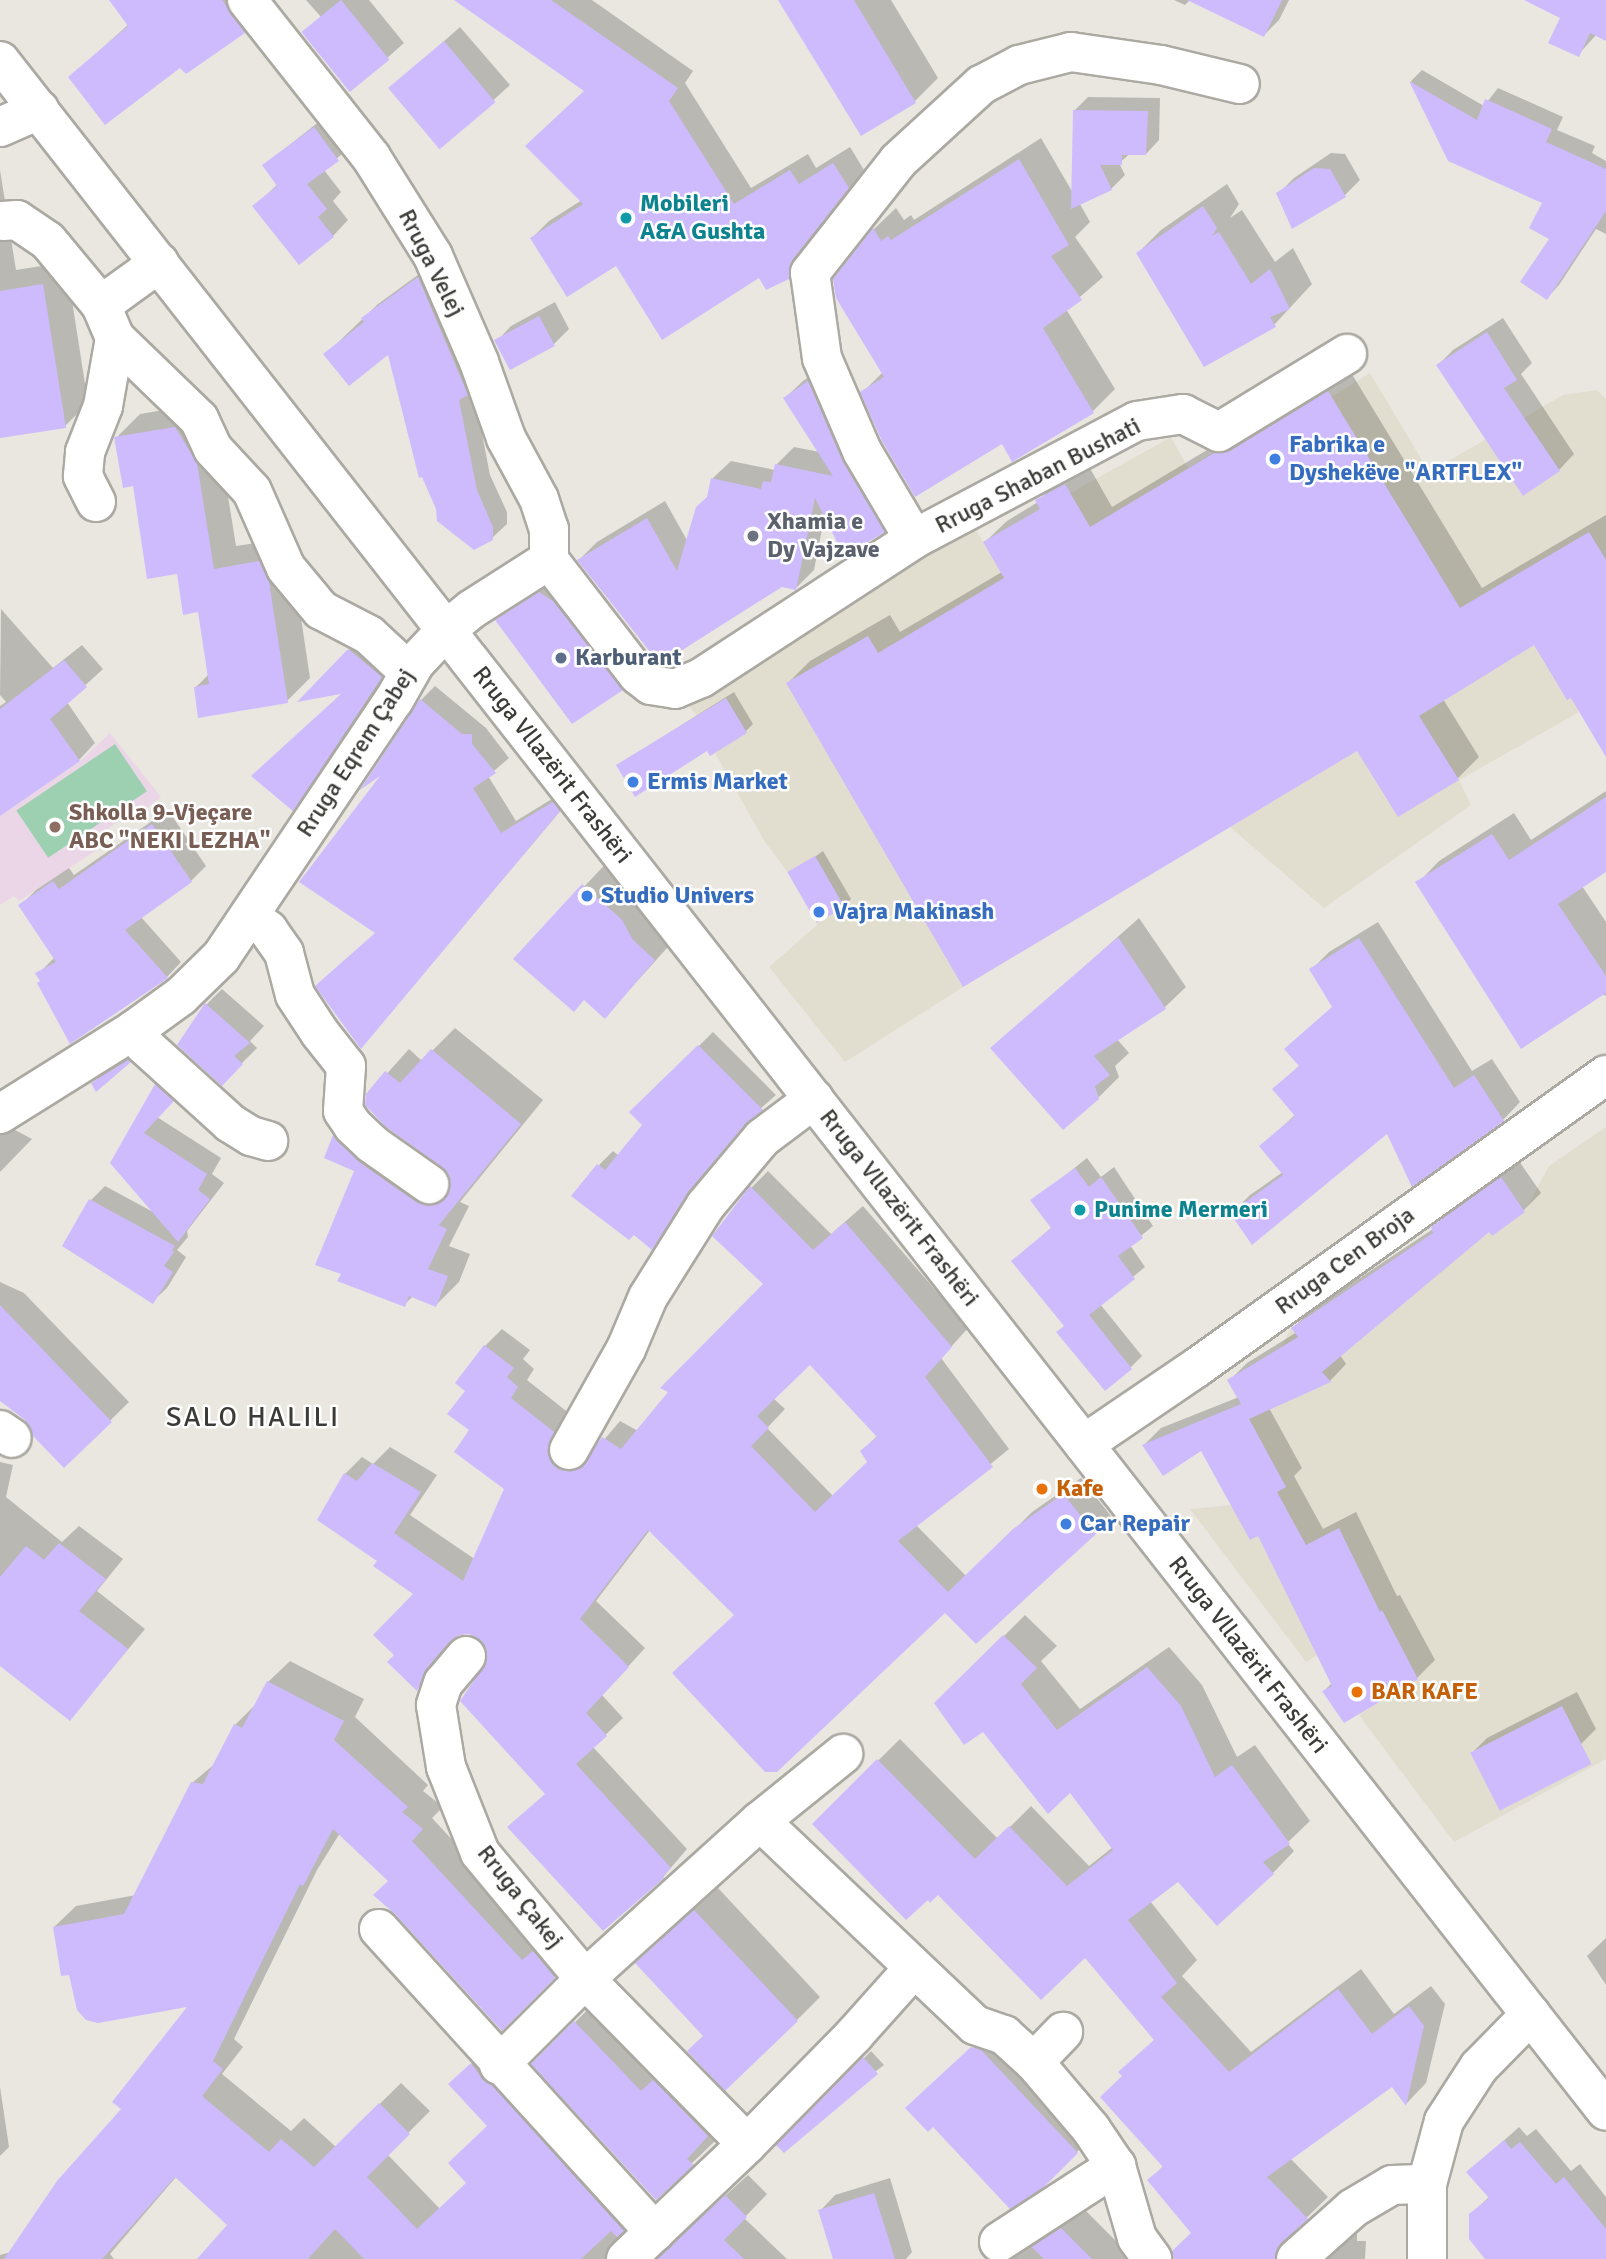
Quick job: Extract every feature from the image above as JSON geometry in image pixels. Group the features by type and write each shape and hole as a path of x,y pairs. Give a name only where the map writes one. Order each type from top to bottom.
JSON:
{"street":[{"name":"Rruga Velej","path":"247,0 371,157 433,256 479,362 506,438 538,499 549,529 549,560"},
{"name":"Rruga Shaban Bushati","path":"914,539 862,451 822,358 810,273 898,161 981,85 1019,65 1071,52 1161,65 1240,84"},
{"name":"Rruga Vllazërit Frashëri","path":"0,61 1606,2111"},
{"path":"0,127 39,110"},
{"path":"3,221 17,220 48,241 108,322 199,419 213,449 251,491 286,568 321,610 369,635 409,672"},
{"path":"96,502 83,476 85,452 103,406 108,322 159,263"},
{"name":"Rruga Shaban Bushati","path":"549,560 638,675 651,685 675,689 701,678 914,539 1137,421 1183,414 1219,432 1347,354"},
{"path":"446,630 496,592 549,560"},
{"name":"Rruga Eqrem Çabej","path":"0,1114 134,1030 181,996 220,957 394,700 409,672 446,630"},
{"path":"250,916 268,930 284,953 295,995 346,1066 343,1111 353,1126 372,1144 429,1184"},
{"path":"134,1030 143,1044 229,1123 251,1136 268,1141"},
{"name":"Rruga Cen Broja","path":"1084,1444 1196,1368 1606,1075"},
{"name":"Rruga Vllazërit Frashëri","path":"569,1450 626,1349 648,1297 705,1206 762,1138 814,1099"},
{"name":"Rruga Çakej","path":"466,1656 443,1683 436,1705 446,1767 480,1853 585,1979 747,2144"},
{"path":"499,2065 585,1979 760,1821 843,1754"},
{"path":"760,1821 975,2025 1004,2035 1034,2062 1091,2129 1115,2166 1137,2238 1152,2259"},
{"path":"379,1930 499,2065 655,2232"},
{"path":"626,2259 747,2144 855,2035 914,1968"},
{"path":"1427,2259 1427,2184 1444,2121 1493,2051 1531,2014"},
{"path":"1034,2062 1063,2032"},
{"path":"999,2242 1115,2166"},
{"path":"1296,2259 1353,2208 1392,2185 1427,2184"}],"shaded area":[{"path":"1370,373 1429,472 1563,395 1597,390 1606,399 1606,697 1459,780 1471,805 1324,908 1230,827 963,987 845,1062 769,967 818,924 789,874 765,842 715,753 710,756 688,721 697,716 683,698 971,522 983,542 1171,437 1188,468 1324,385 1331,397"},
{"name":"Shkolla 9-Vjeçare ABC \"NEKI LEZHA\"","path":"110,733 161,797 140,813 136,809 92,840 98,849 19,901 14,896 0,905 0,809 4,813 80,761"},
{"path":"1606,1127 1606,1759 1454,1842 1359,1715 1391,1694 1352,1633 1306,1662 1190,1509 1231,1505 1264,1446 1227,1380 1282,1346 1291,1328 1472,1208 1513,1194 1525,1211 1549,1166"}],"green space":[{"path":"115,744 147,791 48,858 16,811"}],"building":[{"path":"109,0 222,0 245,33 186,74 180,68 105,125 68,77 128,26"},
{"path":"341,0 389,60 350,92 301,32"},
{"path":"454,0 551,0 678,88 669,101 734,204 790,170 799,184 833,163 849,188 793,259 789,279 766,290 759,278 662,340 616,266 567,297 530,238 583,204 525,146 584,91"},
{"path":"778,0 854,0 916,103 861,136"},
{"path":"1187,0 1282,0 1264,37"},
{"path":"1524,0 1606,0 1606,41 1590,33 1579,57 1548,43 1560,18"},
{"path":"444,41 495,102 440,149 388,88"},
{"path":"1409,81 1477,120 1485,99 1552,129 1546,142 1606,169 1606,211 1547,300 1520,282 1549,239 1529,228 1542,203 1448,161"},
{"path":"1073,110 1148,111 1146,155 1122,155 1122,165 1100,165 1112,190 1071,209"},
{"path":"314,127 339,161 307,184 327,209 318,217 334,237 299,265 252,206 277,186 262,165"},
{"path":"1019,159 1069,245 1051,256 1082,300 1043,328 1094,413 1012,462 1002,444 915,497 882,441 860,392 884,377 836,298 833,279 873,228 881,241 888,236 891,240"},
{"path":"1314,168 1330,169 1346,197 1292,229 1276,193"},
{"path":"1203,206 1217,228 1212,236 1219,232 1251,284 1270,269 1290,309 1270,317 1276,327 1204,367 1136,253"},
{"path":"418,277 468,395 459,400 477,490 493,527 493,540 474,550 437,521 436,509 422,477 419,478 388,355 349,386 323,354 364,322 361,318"},
{"path":"43,284 66,428 0,438 0,291"},
{"path":"539,316 555,346 510,370 494,340"},
{"path":"1487,332 1517,380 1504,388 1560,471 1523,496 1436,365"},
{"path":"808,381 843,462 885,532 844,556 815,498 796,590 782,587 660,664 577,560 647,518 677,571 696,507 707,497 711,478 761,489 763,481 771,482 775,464 833,476 783,398"},
{"path":"1328,391 1460,608 1589,532 1606,560 1606,757 1571,698 1567,700 1534,645 1419,716 1459,780 1398,817 1357,751 963,987 786,683 868,636 878,653 1004,578 983,542 1040,509 1035,500 1065,484 1090,527 1214,453 1230,451"},
{"path":"175,427 197,463 214,569 259,561 269,582 288,703 198,718 194,687 209,684 198,612 183,615 177,574 147,579 133,486 123,488 114,437"},
{"name":"Karburant","path":"539,592 553,601 623,690 572,724 495,620"},
{"path":"348,649 382,677 293,811 251,776 341,694 297,702"},
{"path":"64,660 87,687 50,719 80,761 0,816 0,709"},
{"path":"726,698 747,733 710,756 707,751 635,797 616,765"},
{"path":"420,699 462,734 472,734 472,744 496,773 473,788 501,833 553,802 560,811 361,1049 315,986 375,933 299,882 380,776 360,790"},
{"path":"1606,797 1606,872 1558,904 1606,976 1606,993 1521,1049 1415,882 1492,834 1509,860"},
{"path":"152,824 192,882 125,930 168,978 70,1044 37,983 40,981 35,973 56,962 18,905 53,881 59,889"},
{"path":"815,856 844,907 817,923 787,872"},
{"path":"582,884 622,920 633,940 655,960 605,1019 584,1000 574,1012 513,959"},
{"path":"1118,937 1166,1009 1094,1056 1110,1075 1095,1086 1099,1099 1063,1130 990,1048"},
{"path":"1359,938 1454,1088 1474,1075 1504,1121 1412,1187 1387,1134 1252,1245 1230,1213 1283,1175 1259,1146 1295,1116 1272,1089 1299,1066 1284,1049 1332,1007 1309,969"},
{"path":"205,1003 250,1043 234,1056 243,1064 222,1086 177,1045"},
{"path":"698,1045 763,1110 745,1124 688,1192 652,1250 634,1235 629,1240 571,1196 597,1164 605,1170 642,1125 629,1112"},
{"path":"431,1049 521,1124 439,1225 447,1229 428,1269 448,1276 436,1307 409,1296 405,1307 337,1281 341,1274 315,1265 354,1171 324,1158 333,1135 359,1162 416,1202 428,1206 439,1203 446,1197 451,1185 448,1174 442,1167 386,1127 365,1105 366,1094 385,1071 400,1083"},
{"path":"128,1060 131,1062 96,1092 91,1083"},
{"path":"155,1084 174,1101 144,1133 207,1174 198,1190 210,1199 178,1242 110,1163"},
{"path":"1075,1168 1089,1187 1101,1177 1143,1238 1118,1256 1135,1279 1089,1315 1132,1369 1105,1391 1056,1332 1064,1326 1011,1261 1051,1228 1030,1200"},
{"path":"1501,1177 1525,1212 1492,1236 1489,1232 1322,1372 1331,1382 1249,1419 1286,1487 1277,1492 1306,1545 1339,1528 1380,1612 1382,1610 1418,1679 1344,1723 1322,1691 1332,1686 1258,1536 1250,1540 1201,1451 1163,1476 1142,1445 1241,1404 1227,1380 1298,1337 1291,1328 1433,1233 1431,1227"},
{"path":"750,1186 813,1250 845,1222 952,1347 925,1377 993,1467 898,1541 948,1592 1013,1529 1063,1494 1096,1534 976,1644 945,1613 777,1772 765,1772 672,1673 734,1615 648,1530 580,1619 629,1667 586,1713 607,1736 576,1764 671,1868 664,1878 603,1931 507,1827 545,1794 460,1701 487,1661 487,1649 481,1640 469,1634 459,1635 450,1641 426,1669 417,1691 387,1662 394,1655 373,1635 413,1594 373,1566 377,1561 317,1520 344,1473 357,1481 372,1463 421,1492 394,1533 463,1581 504,1489 454,1452 469,1430 447,1414 465,1391 455,1383 484,1345 514,1368 507,1377 518,1387 511,1398 554,1432 547,1451 551,1462 558,1469 570,1472 581,1468 602,1437 621,1449 668,1392 660,1388 763,1284 712,1236","holes":["810,1365 877,1437 860,1451 867,1462 815,1512 751,1446 769,1428 757,1416"]},
{"path":"89,1199 175,1246 164,1266 173,1272 153,1304 62,1246"},
{"path":"0,1305 112,1422 64,1468 33,1436 25,1420 0,1401"},
{"path":"59,1543 106,1579 79,1611 128,1649 70,1721 0,1666 0,1577 26,1546 44,1560"},
{"path":"1003,1635 1037,1668 1021,1684 1057,1730 1147,1667 1181,1706 1215,1777 1232,1765 1290,1844 1263,1862 1274,1874 1217,1926 1178,1882 1128,1920 1177,1983 1161,1997 1229,2072 1338,1989 1372,2034 1409,2006 1424,2026 1406,2106 1392,2087 1267,2177 1308,2219 1281,2243 1275,2259 1174,2259 1172,2251 1191,2233 1147,2180 1163,2167 1100,2097 1122,2076 1118,2072 1154,2040 1085,1958 1041,2000 938,1895 930,1903 928,1900 906,1920 812,1824 877,1759 975,1859 1009,1826 1067,1886 1113,1850 1070,1793 1048,1814 983,1732 964,1745 934,1703"},
{"path":"267,1681 344,1721 334,1740 408,1807 402,1812 423,1829 412,1841 522,1960 533,1951 555,1978 502,2031 395,1914 373,1895 388,1881 333,1829 303,1886 300,1884 213,2061 223,2069 202,2096 269,2152 281,2139 314,2167 379,2103 410,2134 367,2177 417,2229 466,2183 448,2163 487,2126 448,2084 471,2063 483,2080 492,2085 624,2231 617,2237 611,2231 581,2259 364,2259 335,2229 308,2259 197,2259 227,2225 175,2177 102,2259 4,2259 57,2181 121,2109 112,2102 187,2007 98,2023 86,2020 77,2010 69,1975 61,1976 53,1927 124,1914 191,1782 203,1784 234,1724 242,1728"},
{"path":"1562,1706 1592,1764 1500,1811 1470,1753"},
{"path":"694,1910 798,2021 725,2091 687,2051 703,2036 635,1963"},
{"path":"574,2021 641,2091 653,2080 708,2136 687,2159 694,2165 656,2200 531,2064"},
{"path":"971,2047 981,2050 1078,2153 1043,2188 1010,2209 933,2127 928,2132 905,2108"},
{"path":"863,2057 878,2074 784,2153 776,2145"},
{"path":"1504,2140 1511,2149 1520,2142 1556,2184 1564,2177 1606,2229 1606,2259 1485,2259 1469,2239 1469,2214 1489,2198 1466,2172"},
{"path":"874,2193 895,2259 833,2259 818,2210"},
{"path":"725,2195 747,2217 724,2240 744,2259 658,2259"},
{"path":"1061,2228 1092,2259 1044,2259 1032,2247"}],"place":[{"name":"Mobileri A&A Gushta","path":"626,218"},
{"name":"Fabrika e Dyshekëve \"ARTFLEX\"","path":"1275,459"},
{"name":"Xhamia e Dy Vajzave","path":"753,536"},
{"name":"Karburant","path":"561,658"},
{"name":"Ermis Market","path":"633,782"},
{"name":"Shkolla 9-Vjeçare ABC \"NEKI LEZHA\"","path":"55,827"},
{"name":"Studio Univers","path":"587,896"},
{"name":"Vajra Makinash","path":"819,912"},
{"name":"Punime Mermeri","path":"1080,1210"},
{"name":"Kafe","path":"1042,1489"},
{"name":"Car Repair","path":"1066,1524"},
{"name":"BAR KAFE","path":"1357,1692"}],"district":[{"name":"SALO HALILI","path":"253,1417"}]}
